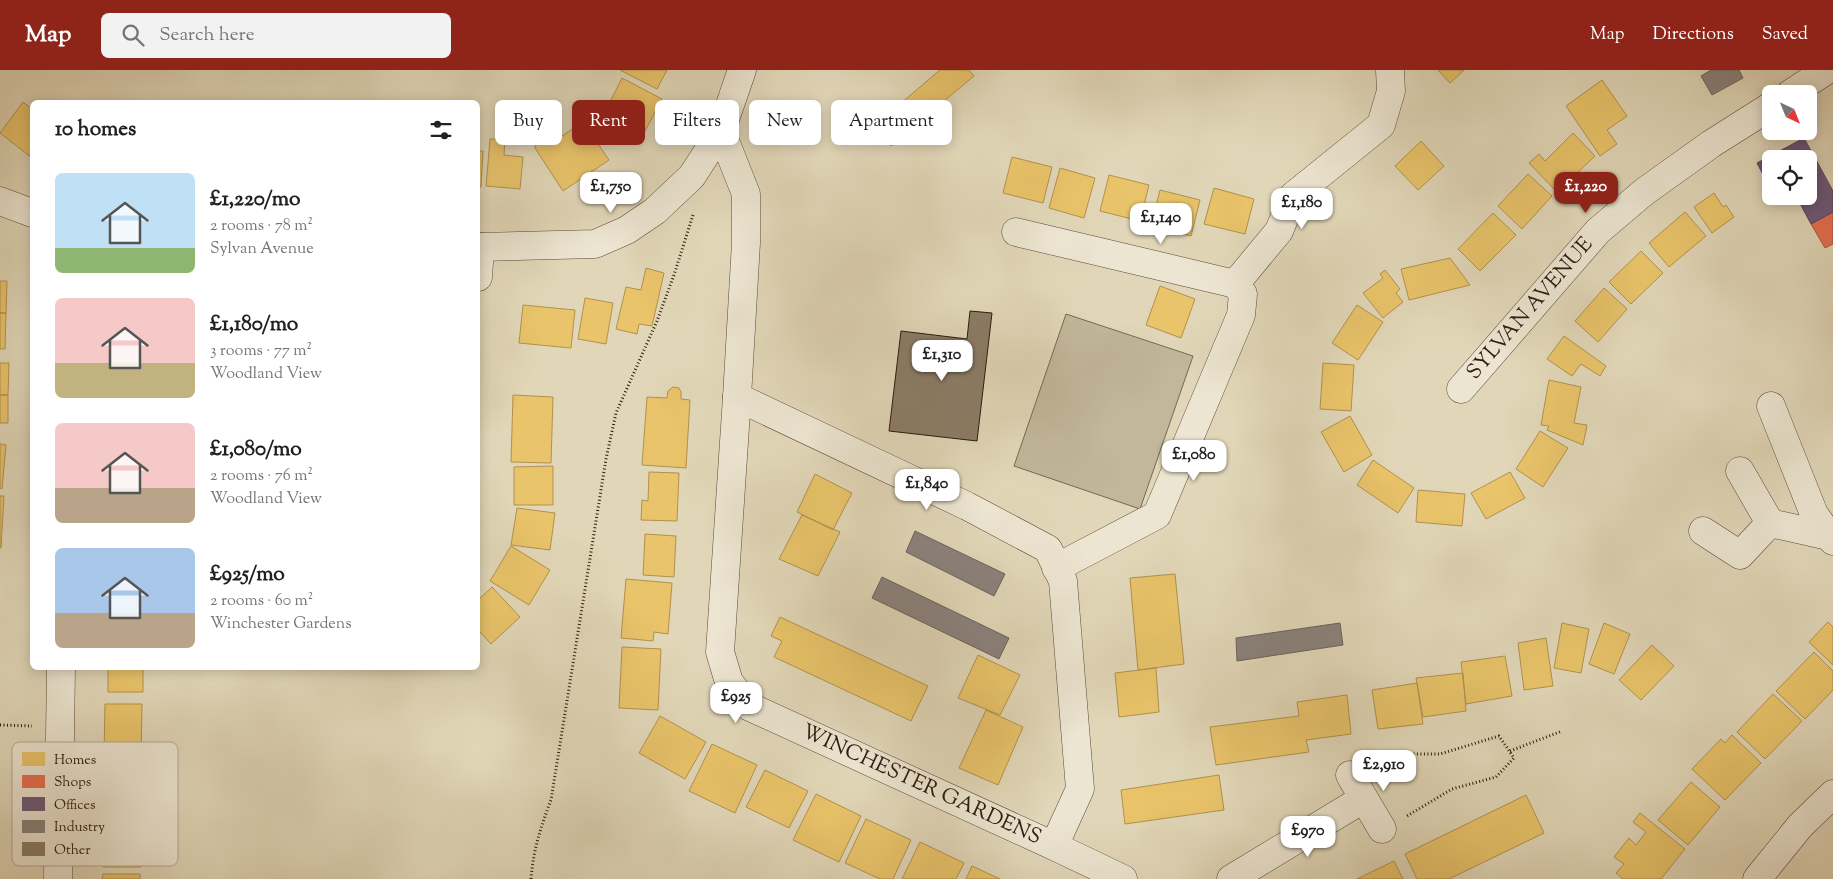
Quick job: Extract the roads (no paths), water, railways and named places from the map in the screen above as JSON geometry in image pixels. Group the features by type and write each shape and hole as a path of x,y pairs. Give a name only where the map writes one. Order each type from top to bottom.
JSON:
{"street":[{"path":"732,100 742,70"},
{"path":"1235,284 1279,231 1292,196 1381,124 1391,91 1390,70"},
{"path":"1804,85 1826,70"},
{"name":"SYLVAN AVENUE","path":"1461,389 1598,232 1652,187 1711,144 1762,112"},
{"path":"480,247 595,244 627,230 655,211 692,176 712,145"},
{"name":"WINCHESTER GARDENS","path":"727,145 746,194 746,243 720,652 728,682 748,706 1124,879"},
{"path":"0,201 30,211"},
{"path":"1016,232 1235,284 1243,294 1242,315 1157,516 1056,568"},
{"name":"WINCHESTER GARDENS","path":"737,397 967,506 1048,549 1063,581 1080,789 1054,846"},
{"path":"1771,406 1814,514 1831,538"},
{"path":"1740,471 1770,523 1831,538"},
{"path":"1703,531 1740,555 1770,523"},
{"path":"61,742 62,670"},
{"path":"1350,775 1363,800 1382,829"},
{"path":"1757,879 1800,826 1833,794"},
{"path":"1231,879 1363,800"},
{"path":"58,866 58,879"}]}
